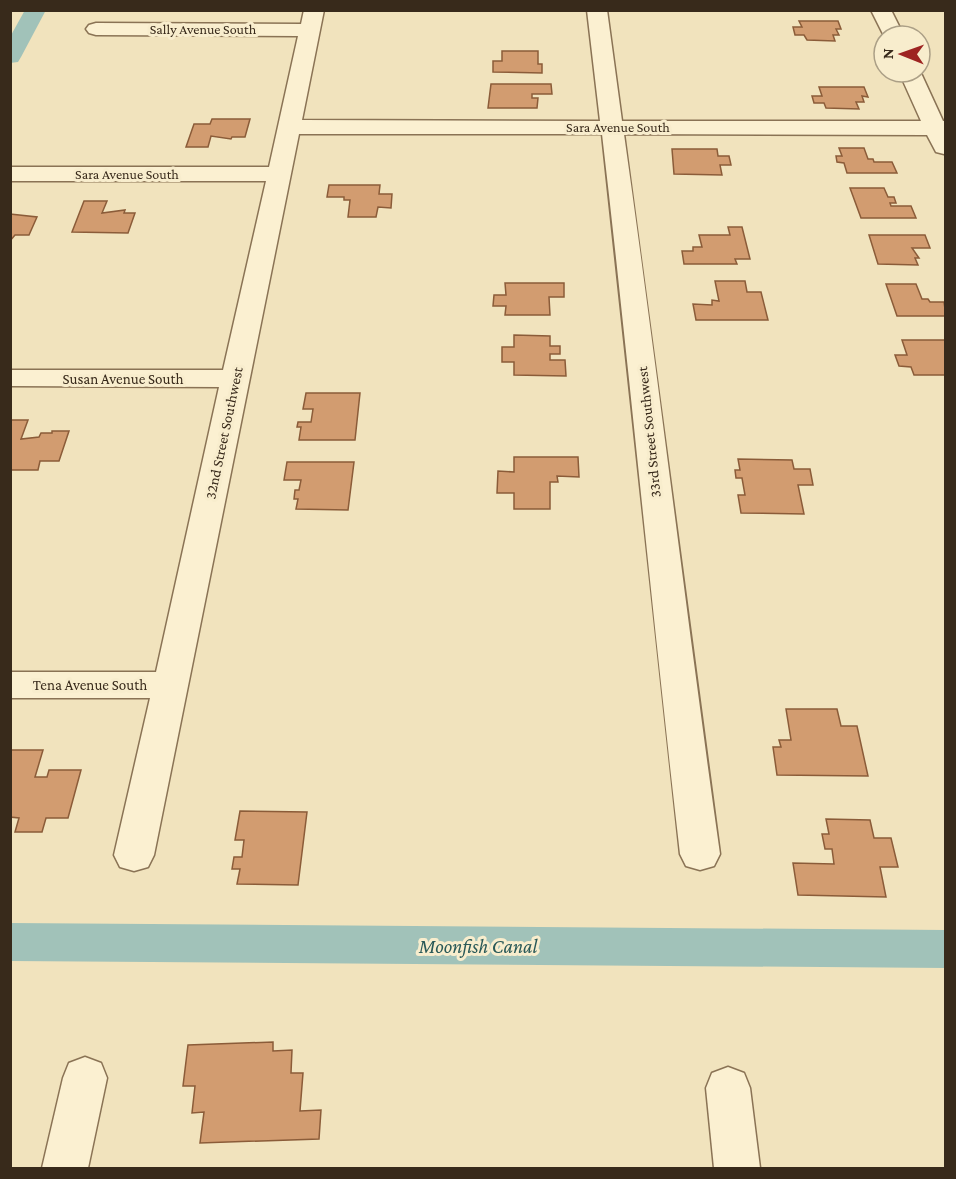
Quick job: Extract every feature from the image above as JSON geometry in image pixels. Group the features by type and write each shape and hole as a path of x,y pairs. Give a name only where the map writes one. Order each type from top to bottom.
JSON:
{"street":[{"name":"33rd Street Southwest","path":"597,10 633,288 665,581 700,854"},
{"path":"881,10 888,24"},
{"name":"Sally Avenue South","path":"96,29 312,20"},
{"name":"32nd Street Southwest","path":"134,855 312,20"},
{"path":"916,84 940,128 945,151"},
{"name":"Sara Avenue South","path":"290,127 940,128"},
{"name":"Sara Avenue South","path":"10,174 279,174"},
{"name":"Susan Avenue South","path":"10,378 235,380"},
{"name":"Tena Avenue South","path":"10,685 170,685"},
{"path":"65,1168 85,1078"},
{"path":"728,1088 737,1168"}],"building":[{"path":"799,21 838,21 841,29 836,29 839,35 833,35 835,41 807,40 804,35 795,35 793,27 802,27"},
{"path":"502,51 538,51 538,64 542,64 542,73 493,72 493,61 502,61"},
{"path":"491,84 551,84 552,94 532,94 532,98 538,98 537,108 488,108"},
{"path":"819,87 864,87 868,97 862,96 864,102 856,102 859,109 826,108 824,103 814,103 812,96 822,96"},
{"path":"212,119 250,119 245,137 232,137 231,139 211,136 208,147 186,147 194,124 210,124"},
{"path":"839,148 864,148 868,159 873,159 874,162 892,162 897,173 847,173 844,163 837,162 836,156 842,156"},
{"path":"672,149 717,149 718,156 729,156 731,165 720,165 722,175 674,174"},
{"path":"329,185 380,185 379,194 392,194 391,208 378,207 376,217 348,217 350,200 344,200 344,197 327,197"},
{"path":"850,188 884,188 888,197 894,197 896,203 890,203 891,206 911,206 916,218 861,218"},
{"path":"84,201 107,201 102,213 125,210 124,213 135,213 128,233 72,232"},
{"path":"10,214 37,217 29,235 15,235 10,241"},
{"path":"728,227 742,227 750,259 735,259 737,264 684,264 682,251 693,251 693,247 702,247 699,235 730,235"},
{"path":"869,235 925,235 930,248 912,248 919,258 915,258 918,265 878,264"},
{"path":"715,281 745,281 747,292 761,292 768,320 696,320 693,304 712,305 712,300 719,301"},
{"path":"505,283 564,283 564,297 549,297 550,315 505,315 506,306 493,306 494,295 506,295"},
{"path":"886,284 916,284 922,299 928,299 930,302 944,302 946,316 897,316"},
{"path":"514,335 550,336 550,346 560,346 560,354 550,354 550,360 565,360 566,376 514,375 514,362 502,362 502,347 514,347"},
{"path":"902,340 946,340 946,375 914,375 911,367 899,366 895,355 907,355"},
{"path":"306,393 360,393 355,440 299,440 301,427 297,427 298,422 311,422 313,409 303,409"},
{"path":"10,420 28,420 21,439 39,437 41,433 52,433 52,431 69,431 59,461 40,461 38,470 10,470"},
{"path":"514,457 578,457 579,477 557,476 558,482 550,482 550,509 514,509 514,493 497,493 498,471 514,472"},
{"path":"738,459 792,460 794,469 810,469 813,485 798,485 804,514 741,513 738,495 745,495 742,478 736,478 735,470 740,470"},
{"path":"287,462 354,462 348,510 296,509 298,499 294,499 295,490 299,490 301,480 284,480"},
{"path":"786,709 837,709 841,726 857,726 868,776 777,775 773,747 781,747 779,740 791,740"},
{"path":"10,750 43,750 35,777 47,777 49,770 81,770 68,818 46,818 42,832 15,832 19,818 10,817"},
{"path":"240,811 307,812 298,885 237,884 240,869 232,869 234,857 242,857 244,840 235,840"},
{"path":"826,819 870,820 874,838 891,838 898,867 880,867 886,897 798,895 793,863 834,864 832,849 825,849 822,834 829,834"},
{"path":"273,1042 273,1051 292,1050 291,1073 303,1073 300,1111 321,1110 319,1139 200,1143 204,1112 192,1113 195,1086 183,1086 188,1045"}],"waterway":[{"path":"10,57 36,10"},
{"name":"Moonfish Canal","path":"10,942 946,949"}]}
